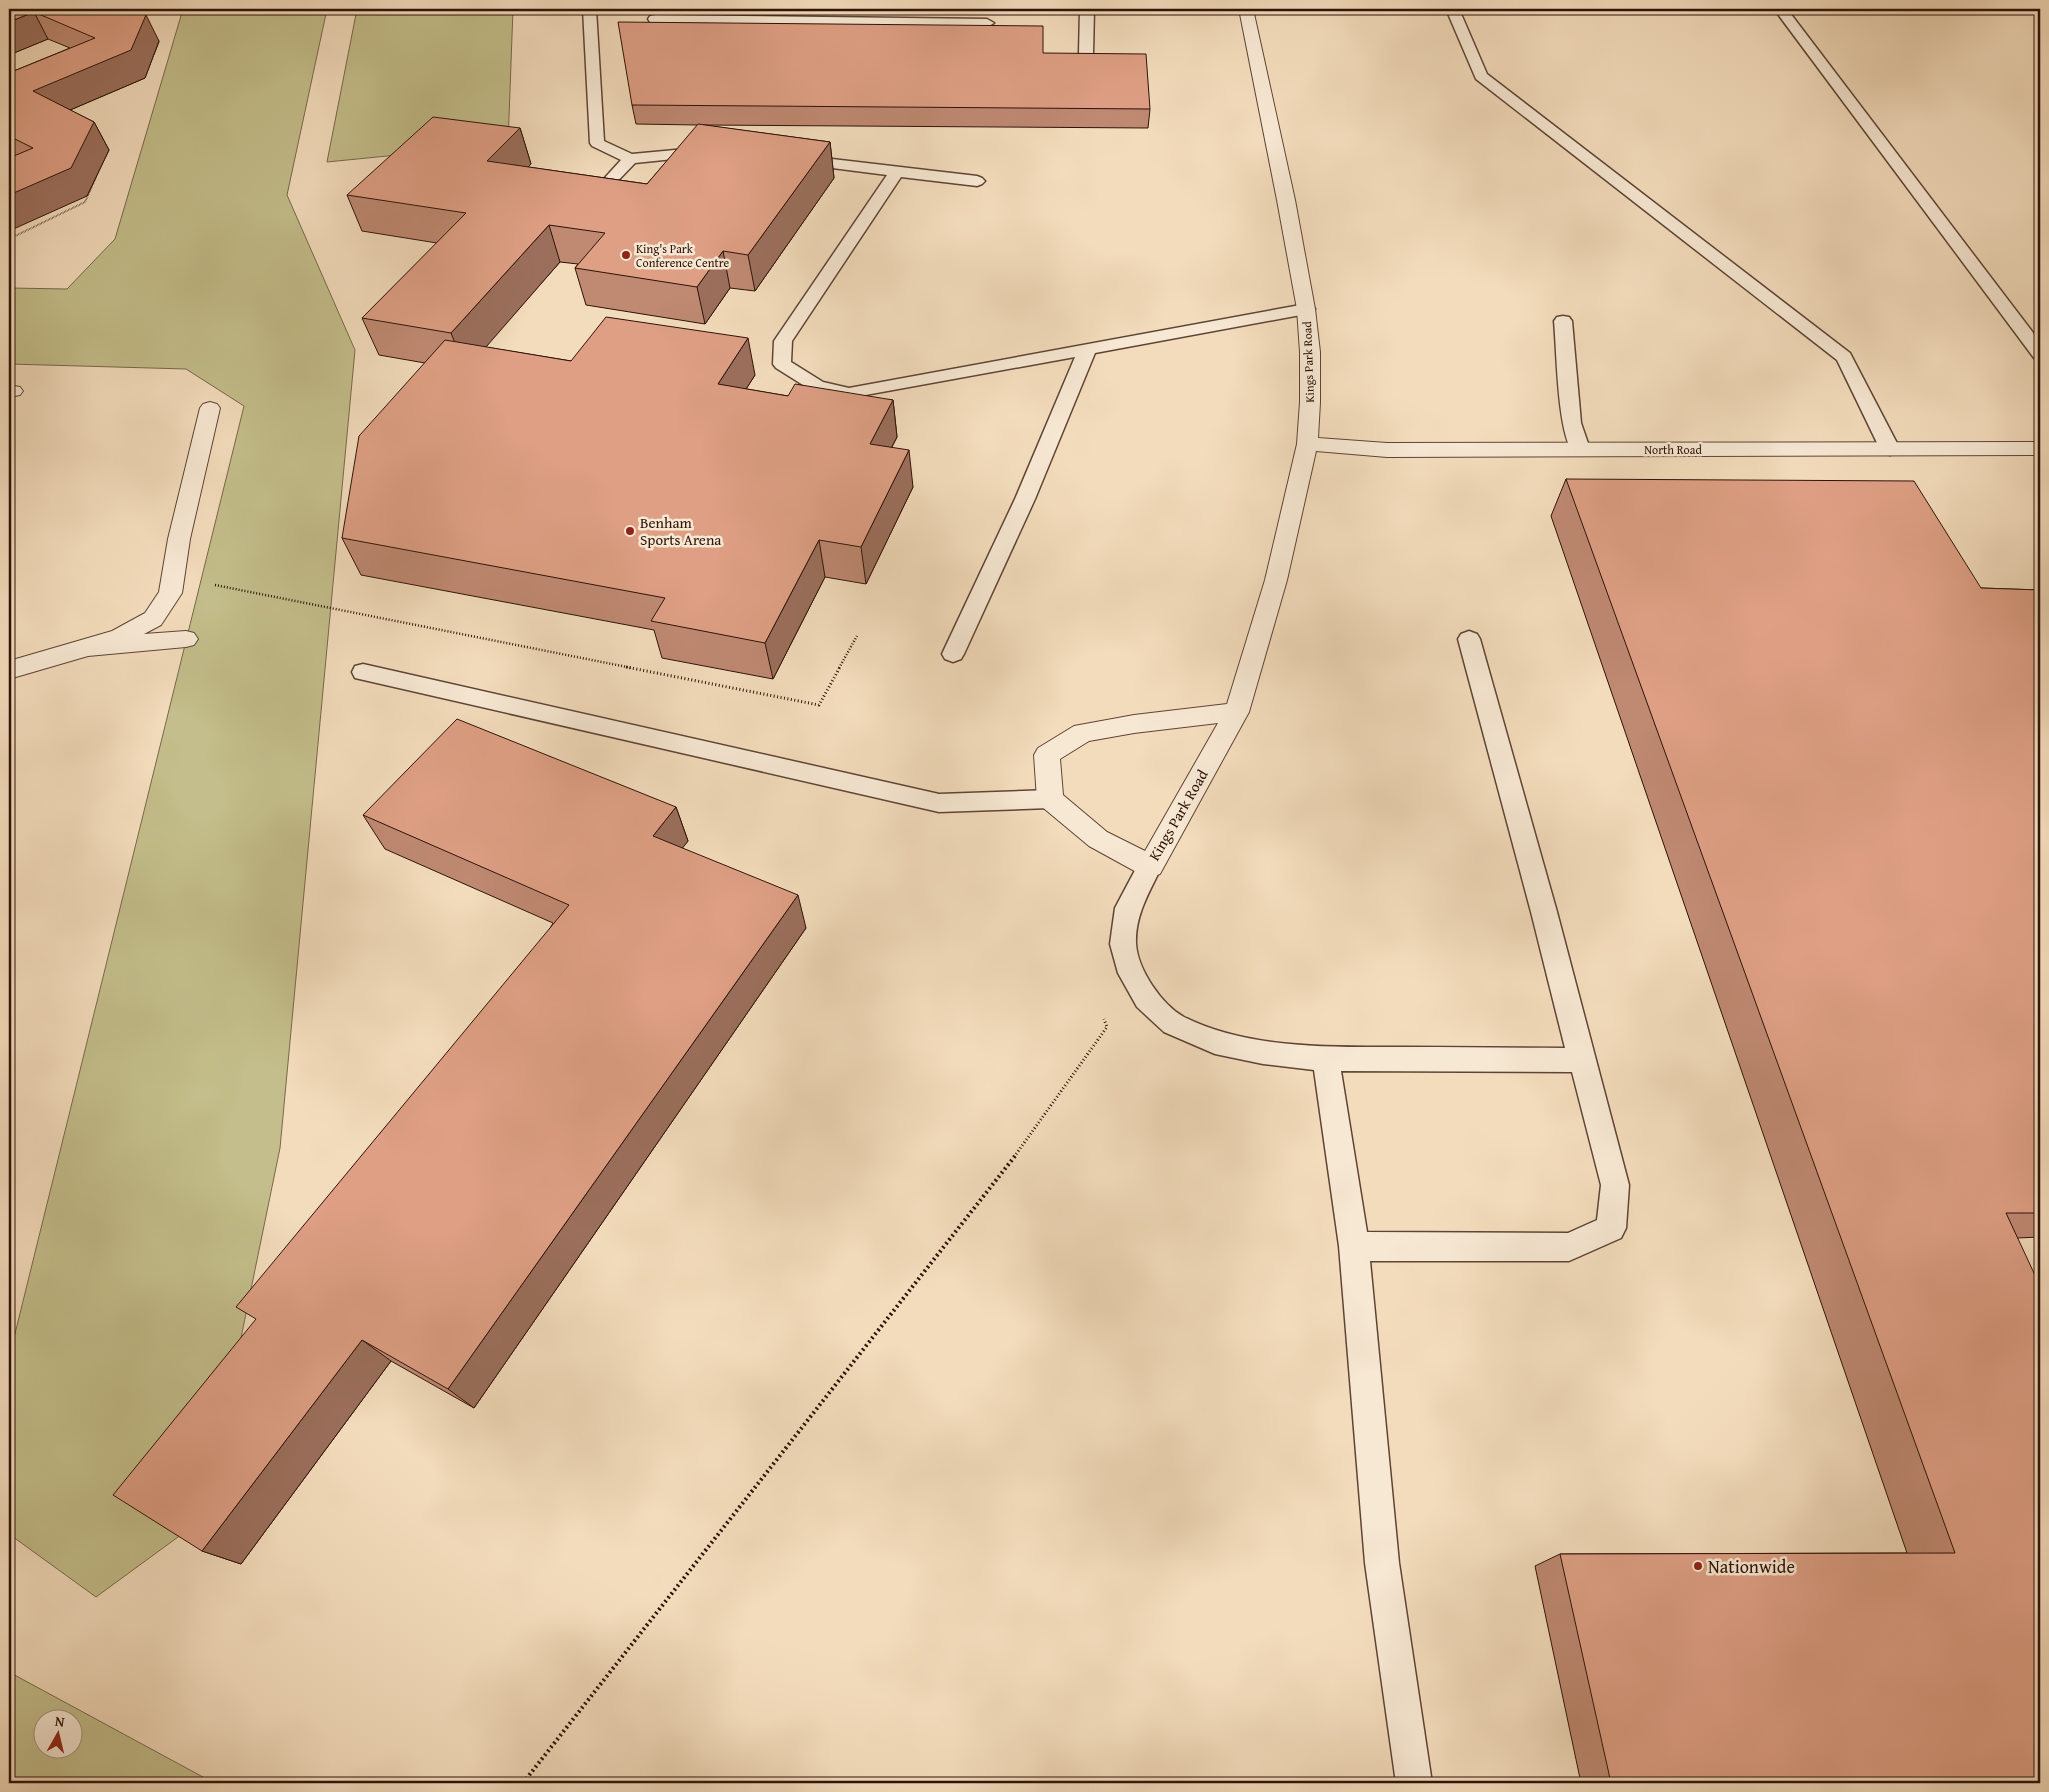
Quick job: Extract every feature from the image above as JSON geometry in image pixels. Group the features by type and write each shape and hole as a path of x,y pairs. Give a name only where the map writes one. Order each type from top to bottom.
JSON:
{"street":[{"name":"Kings Park Road","path":"1050,799 1098,839 1150,866 1236,712 1276,580 1307,444 1310,402 1310,352 1306,309 1286,200 1246,9"},
{"path":"9,670 120,637 153,619 170,593 179,540 210,408"},
{"name":"North Road","path":"1307,444 1387,450 2040,449"},
{"path":"88,648 186,638"},
{"path":"1050,799 1047,755 1083,733 1134,724 1236,712"}],"lane":[{"path":"589,9 597,143 630,158 726,151"},
{"path":"1086,54 1087,9"},
{"path":"1452,9 1481,76 1844,358 1890,449"},
{"path":"1780,9 2040,354"},
{"path":"655,19 918,15 987,22"},
{"path":"606,185 630,158"},
{"path":"783,158 977,181"},
{"path":"897,172 783,341 782,364 817,386 849,393 1306,309"},
{"path":"1563,321 1572,424 1580,449"},
{"path":"953,654 1025,499 1087,350"},
{"path":"1354,1246 1569,1247 1611,1228 1615,1185 1544,912 1469,639"},
{"path":"363,672 939,803 1050,799"},
{"path":"1150,866 1128,908 1123,944 1131,973 1146,999 1173,1024 1215,1042 1262,1052 1326,1059 1582,1060"},
{"path":"1326,1059 1354,1246 1382,1563 1414,1783"}],"path":[{"path":"9,238 85,202 98,174"},
{"path":"173,576 819,705 857,636"},
{"path":"523,1783 1030,1137 1107,1027 1100,1010"}],"shaded area":[{"path":"183,9 327,9 287,195 355,350 280,1148 204,1518 96,1597 9,1534 9,1358 244,406 186,369 9,364 9,288 67,289 115,239"},
{"path":"357,9 513,9 508,144 327,162"},
{"path":"9,1672 79,1710 32,1710 32,1760 82,1760 82,1712 214,1783 9,1783"}],"building":[{"path":"9,9 130,9 146,15 131,50 33,91 94,122 71,168 9,195 9,158 33,148 9,136 9,73 95,38 34,12 9,22"},
{"path":"618,22 1043,26 1043,53 1146,54 1150,109 632,105"},
{"path":"433,117 520,128 487,161 647,184 698,124 830,142 748,255 723,251 697,287 575,268 605,233 549,225 451,333 362,318 466,213 347,195"},
{"name":"Benham Sports Arena","path":"606,317 748,338 718,384 788,396 795,384 893,400 870,444 909,450 861,547 819,540 765,643 651,621 665,598 342,538 359,436 445,340 571,361"},
{"name":"Nationwide","path":"1566,479 1914,481 1981,588 2040,590 2040,1213 2006,1213 2040,1286 2040,1783 1611,1783 1560,1554 1955,1553"},
{"path":"457,719 676,807 653,836 798,895 448,1389 362,1340 202,1551 113,1495 256,1319 236,1307 569,905 363,815"}],"place":[{"name":"King's Park Conference Centre","path":"626,255"},
{"name":"Benham Sports Arena","path":"630,531"},
{"name":"Nationwide","path":"1698,1566"}]}
